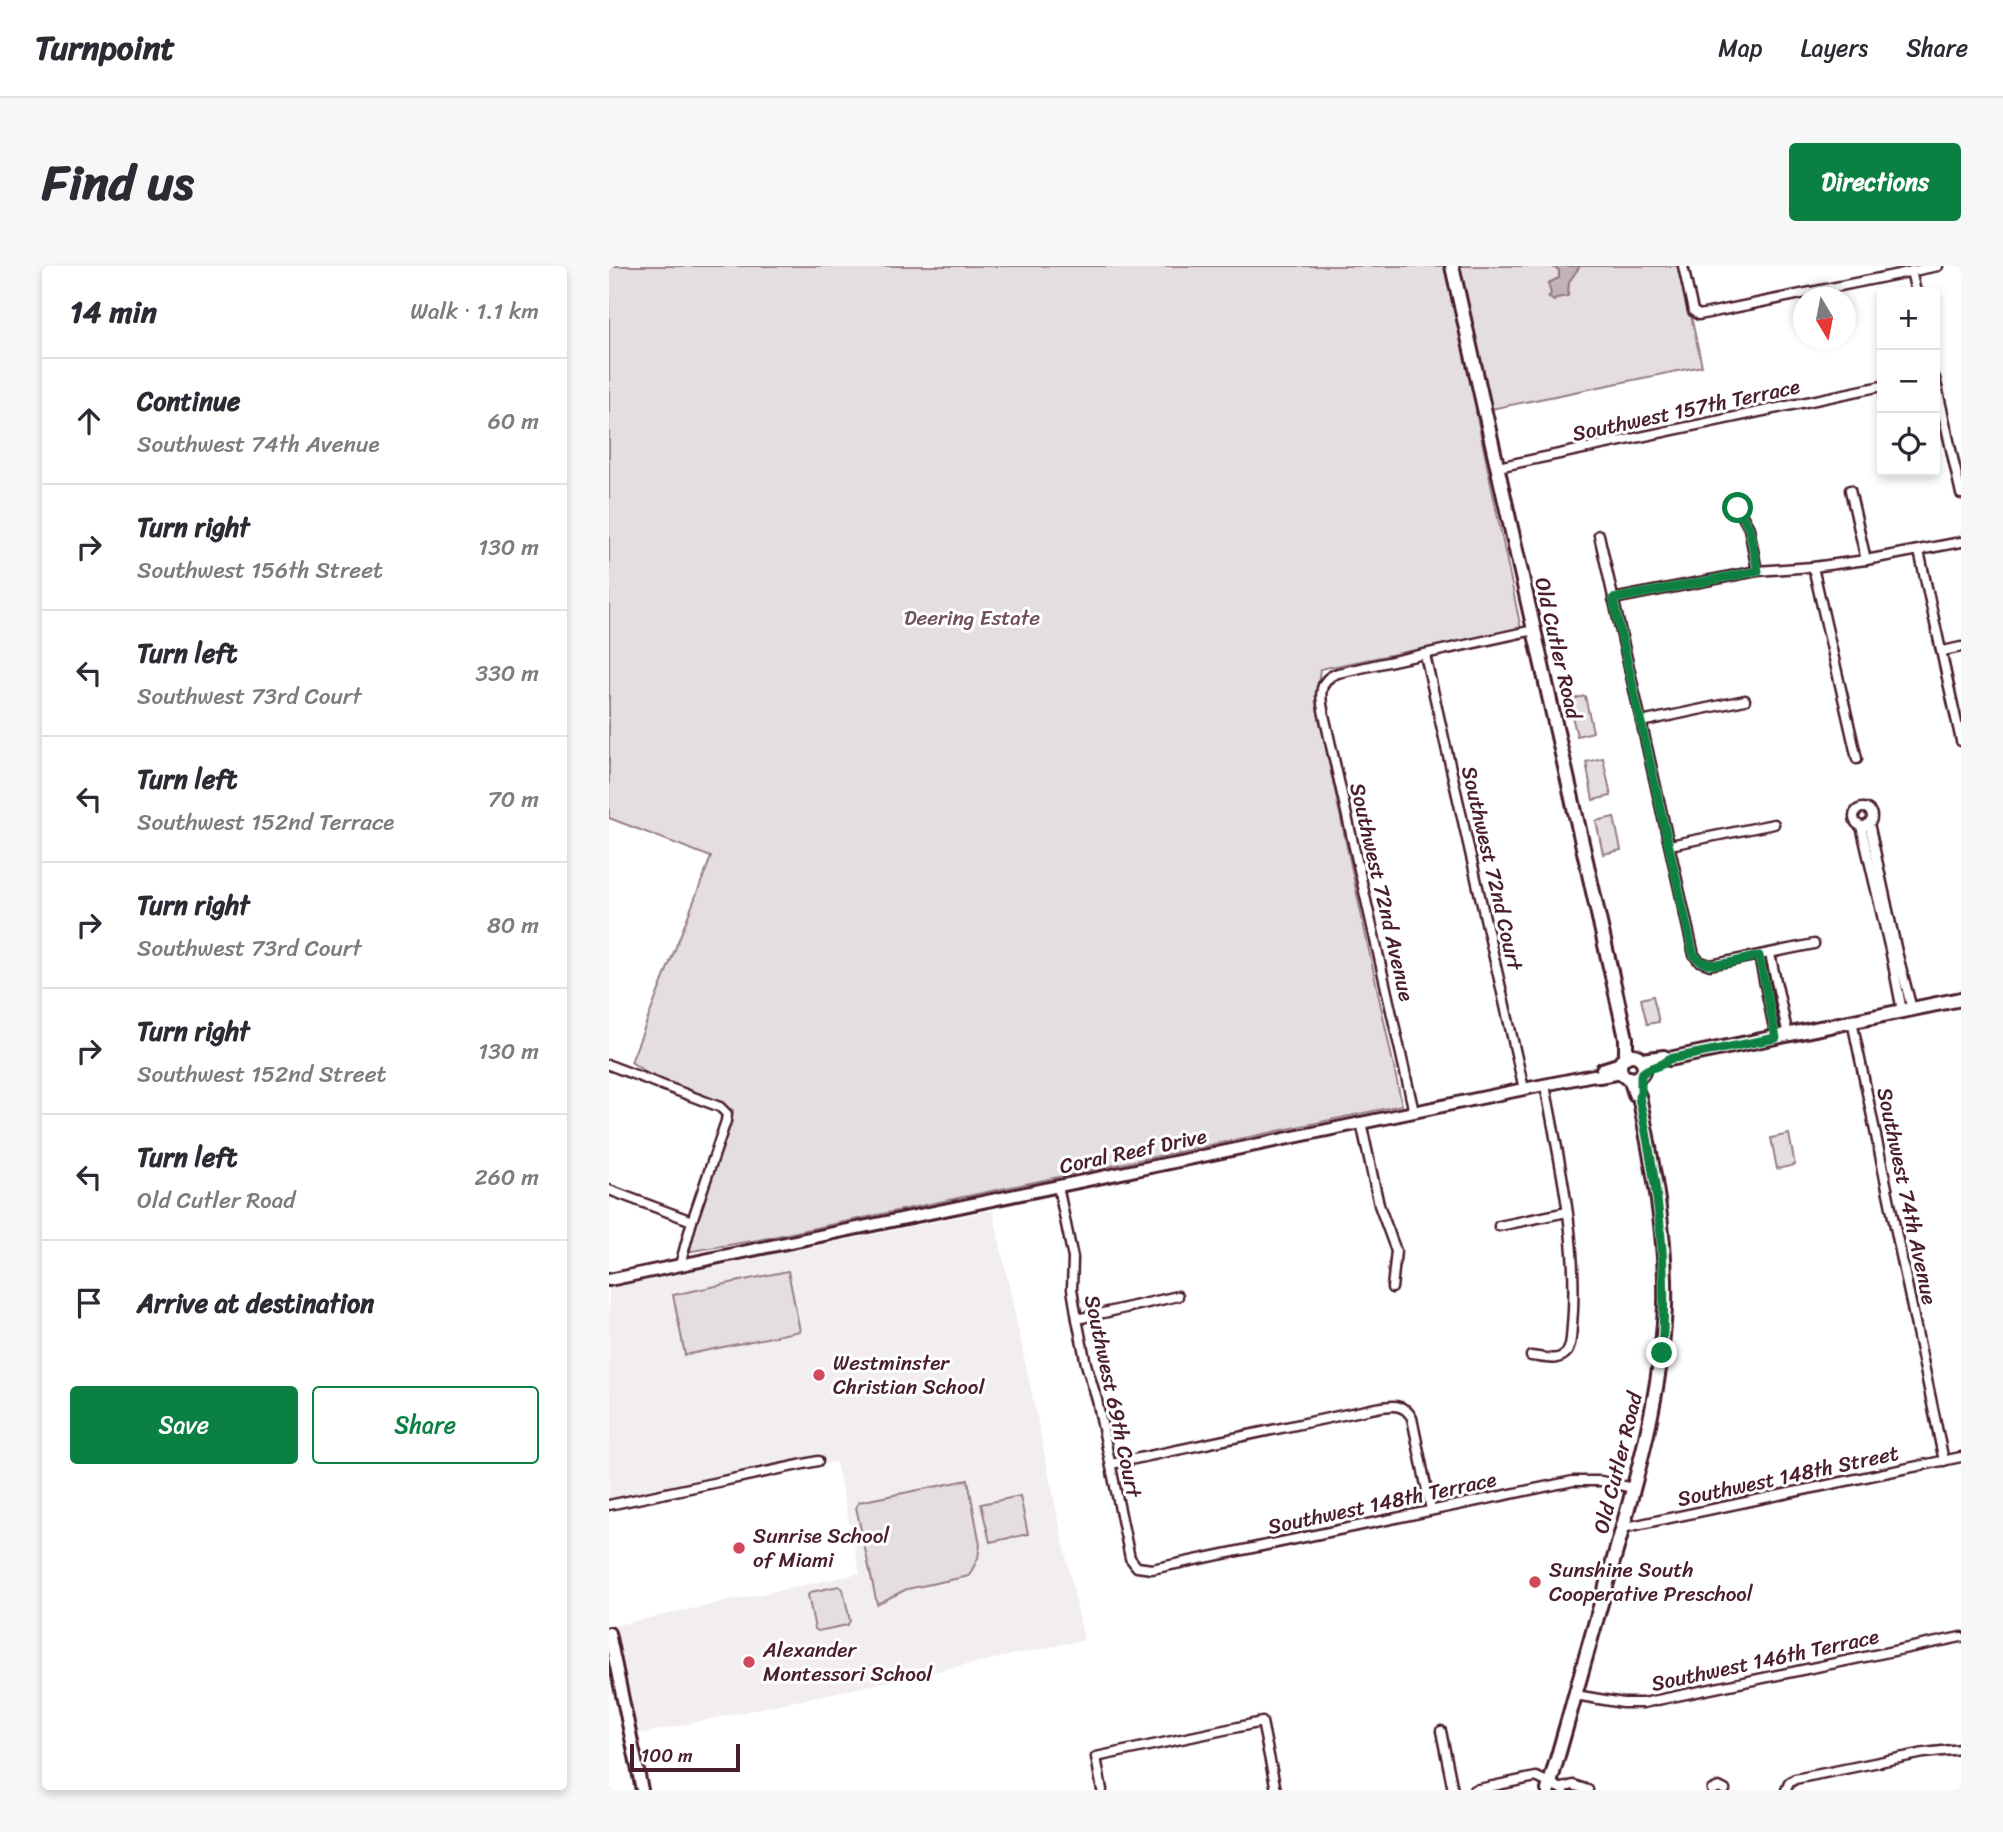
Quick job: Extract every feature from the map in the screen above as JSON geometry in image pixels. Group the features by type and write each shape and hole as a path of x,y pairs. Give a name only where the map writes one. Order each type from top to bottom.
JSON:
{"main road":[{"name":"Old Cutler Road","path":"1452,266 1626,1038 1641,1093 1639,1097 1659,1199 1665,1295 1656,1395 1575,1695 1556,1788"},
{"path":"1633,1067 1664,1057 1669,1059 1961,999"}],"street":[{"path":"1683,266 1693,311 1697,315 1938,266"},
{"path":"1911,271 1915,287"},
{"name":"Southwest 157th Terrace","path":"1498,467 1877,387"},
{"path":"1940,400 1961,494"},
{"path":"1850,490 1866,561"},
{"path":"1738,508 1749,528 1758,571"},
{"path":"1599,535 1693,953 1703,963 1716,964 1814,944"},
{"path":"1613,599 1758,571 1866,561 1961,542"},
{"path":"1919,551 1961,741"},
{"path":"1813,568 1857,759"},
{"path":"1426,655 1534,630"},
{"path":"1943,651 1961,648"},
{"name":"Southwest 72nd Avenue","path":"1414,1112 1325,721 1322,697 1325,679 1338,673 1426,655"},
{"name":"Southwest 72nd Court","path":"1426,655 1524,1089"},
{"path":"1641,722 1745,700"},
{"path":"1670,845 1774,824"},
{"path":"1865,825 1907,1010"},
{"path":"1770,954 1782,1036"},
{"path":"1759,956 1782,1036"},
{"name":"Southwest 74th Avenue","path":"1852,1021 1944,1461"},
{"path":"609,1065 720,1107 727,1114 680,1265"},
{"name":"Coral Reef Drive","path":"609,1280 1545,1085 1594,1074 1598,1070 1633,1067"},
{"path":"1531,1356 1558,1358 1570,1346 1573,1265 1557,1143 1545,1085"},
{"path":"1361,1122 1379,1208 1396,1249 1392,1288"},
{"name":"Southwest 69th Court","path":"1058,1186 1073,1258 1072,1289 1077,1319 1131,1558 1139,1568"},
{"path":"609,1190 692,1221"},
{"path":"1499,1226 1567,1212"},
{"path":"1077,1319 1178,1296"},
{"path":"1111,1464 1371,1409 1399,1406 1409,1413 1431,1510"},
{"name":"Southwest 148th Street","path":"1622,1528 1961,1457"},
{"path":"609,1505 818,1461"},
{"name":"Southwest 148th Terrace","path":"1139,1568 1152,1569 1580,1480 1601,1481 1633,1488"},
{"path":"609,1633 642,1790"},
{"name":"Southwest 146th Terrace","path":"1575,1695 1623,1703 1643,1703 1961,1637"},
{"path":"1103,1790 1096,1757 1262,1722 1276,1790"},
{"path":"1441,1731 1453,1790"},
{"path":"1786,1790 1789,1783 1795,1779 1924,1753 1961,1749"},
{"path":"1474,1790 1536,1777 1556,1788 1573,1785 1588,1790"},
{"path":"1712,1790 1720,1787 1725,1790"}],"shaded area":[{"path":"1551,266 1580,266 1569,282 1568,296 1554,301 1548,297 1551,294 1548,283 1559,278 1559,270"},
{"name":"Westminster Christian School","path":"993,1210 1084,1640 635,1735 612,1626 860,1573 836,1462 609,1509 609,1288"}],"green space":[{"name":"Deering Estate","path":"609,266 1680,266 1702,366 1476,412 1521,629 1320,669 1316,702 1402,1105 758,1240 686,1252 733,1110 650,1075 631,1062 711,857 609,818"},
{"path":"1585,696 1593,732 1577,736 1568,700"},
{"path":"1603,758 1611,796 1593,800 1586,762"},
{"path":"1614,817 1621,850 1603,854 1596,821"},
{"path":"1653,996 1659,1022 1647,1024 1641,999"},
{"path":"1789,1134 1795,1165 1777,1169 1771,1138"},
{"path":"788,1271 800,1331 685,1355 673,1295"},
{"path":"968,1480 980,1545 978,1558 969,1576 907,1589 877,1604 856,1507 859,1502"},
{"path":"1020,1496 1028,1534 990,1542 981,1504"},
{"path":"839,1586 843,1589 850,1621 847,1625 818,1631 815,1629 808,1595"}],"place":[{"name":"Westminster Christian School","path":"819,1375"},
{"name":"Sunrise School of Miami","path":"739,1548"},
{"name":"Sunshine South Cooperative Preschool","path":"1535,1582"},
{"name":"Alexander Montessori School","path":"749,1662"}],"route":[{"path":"1662,1353 1665,1285 1662,1234 1655,1174 1639,1097 1641,1075 1644,1071 1664,1065 1669,1059 1776,1038 1759,956 1710,965 1699,961 1693,953 1613,599 1758,571 1749,528 1738,508"}]}
